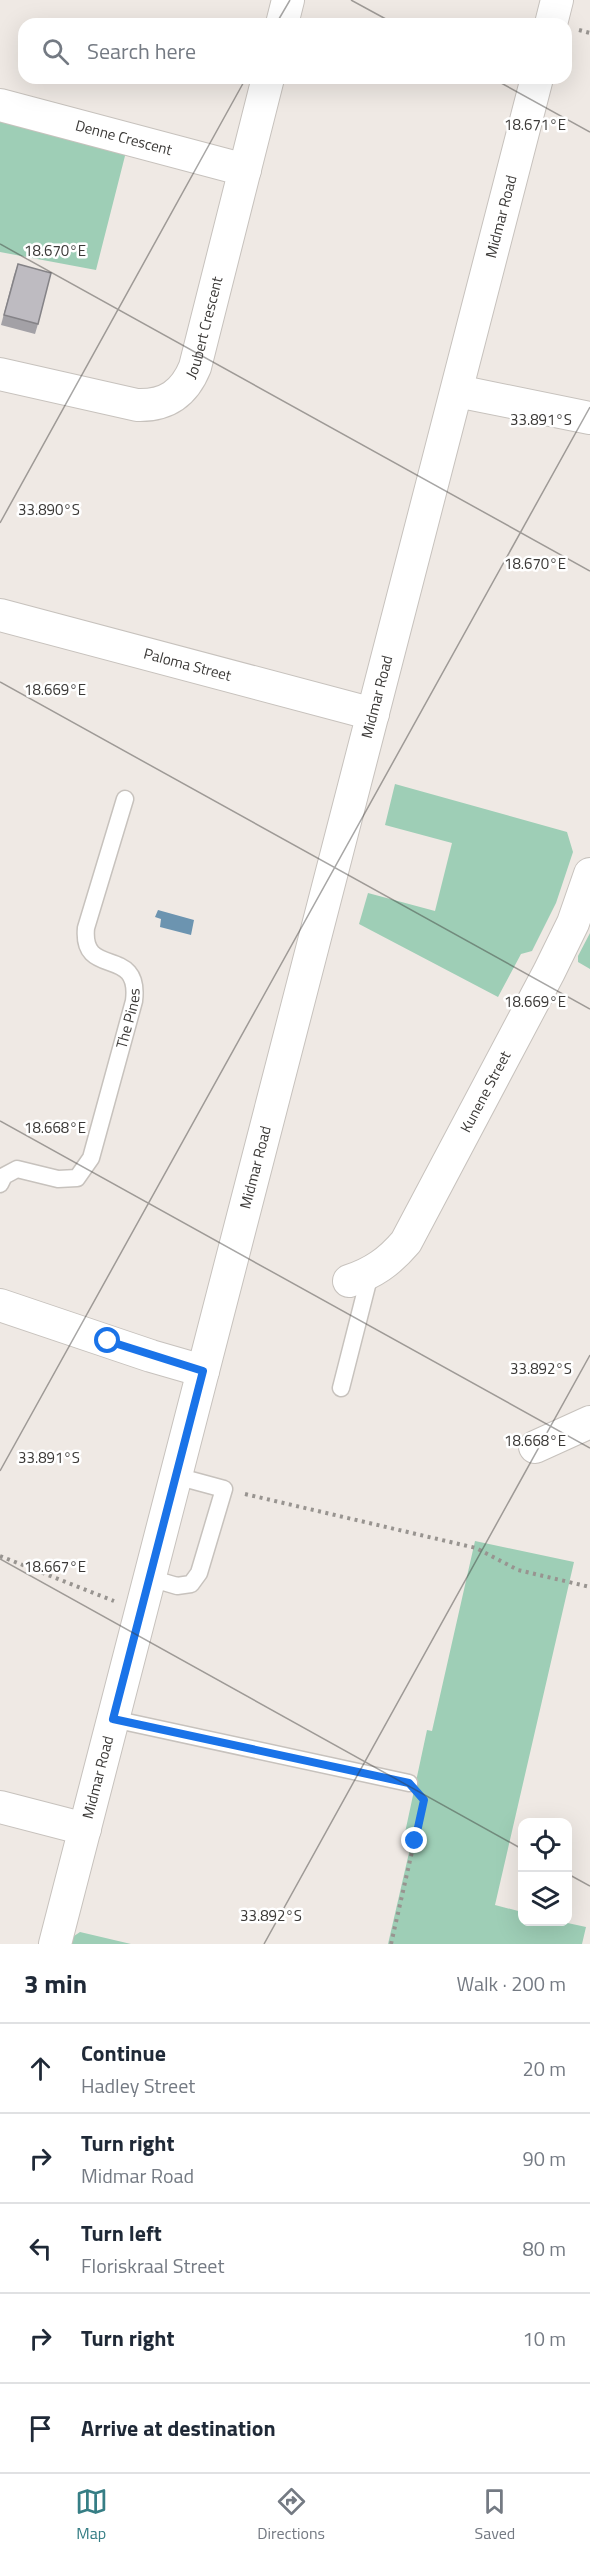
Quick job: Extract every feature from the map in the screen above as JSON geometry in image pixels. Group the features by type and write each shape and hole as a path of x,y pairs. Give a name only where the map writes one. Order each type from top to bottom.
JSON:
{"street":[{"path":"284,18 288,0"},
{"path":"552,18 557,0"},
{"name":"Joubert Crescent","path":"0,374 137,405 151,406 165,402 185,387 195,367 266,84"},
{"name":"Midmar Road","path":"55,1944 535,84"},
{"name":"Denne Crescent","path":"0,105 245,170"},
{"path":"457,391 590,418"},
{"name":"Paloma Street","path":"0,615 373,714"},
{"name":"Kunene Street","path":"359,1278 393,1257 406,1242 549,972 573,923 590,874"},
{"path":"0,1305 151,1356 203,1371"},
{"path":"535,1447 590,1422"},
{"path":"0,1807 85,1829"}],"lane":[{"name":"The Pines","path":"0,1184 4,1176 16,1169 58,1179 77,1178 91,1158 136,988 134,977 128,970 93,954 87,948 85,938 86,928 125,799"},
{"path":"341,1388 359,1278"},
{"path":"150,1578 177,1586 191,1584 199,1573 224,1489 176,1476"},
{"path":"113,1719 409,1783"}],"path":[{"path":"224,1489 476,1548 518,1570 590,1587"},
{"path":"0,1556 85,1591 142,1610"},
{"path":"391,1944 424,1800 409,1783"}],"green space":[{"path":"0,116 127,148 96,270 0,252"},
{"path":"395,784 567,832 573,852 556,903 532,951 521,954 498,997 359,924 368,893 435,911 452,843 385,825"},
{"path":"590,933 590,969 578,962 578,956"},
{"path":"475,1541 574,1562 495,1905 518,1911 518,1926 572,1926 572,1924 586,1927 582,1944 388,1944 411,1844 403,1842 427,1730 432,1731"},
{"path":"80,1932 131,1944 70,1944 71,1938"}],"water":[{"path":"158,910 194,920 191,935 160,927 161,919 155,917"}],"building":[{"path":"18,264 51,273 38,324 4,315"}],"route":[{"path":"108,1341 203,1371 113,1719 409,1783 424,1800 415,1841"}]}
